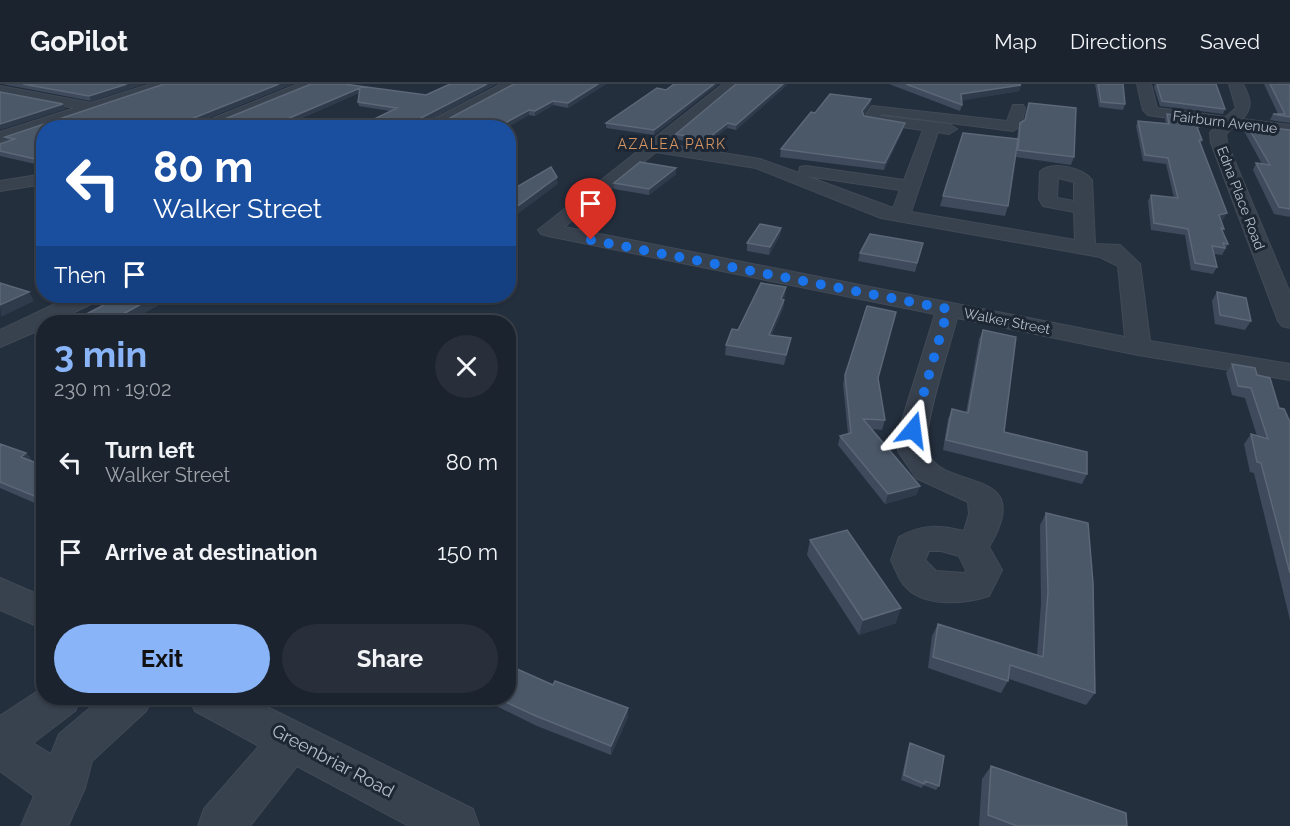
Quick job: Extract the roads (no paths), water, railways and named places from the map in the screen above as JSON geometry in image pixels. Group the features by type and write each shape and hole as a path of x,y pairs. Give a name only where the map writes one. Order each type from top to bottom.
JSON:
{"street":[{"path":"53,120 165,84"},
{"path":"217,120 310,84"},
{"path":"440,120 511,84"},
{"path":"652,146 731,84"},
{"name":"Fairburn Avenue","path":"1144,84 1150,110 1160,114 1290,130"},
{"name":"Edna Place Road","path":"1236,84 1246,100 1244,108 1218,133 1219,143 1290,321"},
{"path":"0,90 93,107"},
{"path":"1013,126 877,109 870,119 1011,137 1017,108"},
{"path":"0,137 36,125"},
{"path":"900,215 932,127"},
{"path":"652,146 909,186"},
{"name":"Walker Street","path":"652,146 548,230 1138,347 1290,372"},
{"path":"760,164 784,171 865,207 900,215 1085,243 1113,254 1126,261 1132,281 1138,347"},
{"path":"0,186 36,180"},
{"path":"1084,208 1085,243"},
{"path":"51,315 75,303"},
{"path":"948,309 913,430 912,444 915,458 927,471 980,494 985,501 982,533 971,546"},
{"path":"0,340 36,322"},
{"path":"0,593 36,611"},
{"path":"0,744 52,705"},
{"path":"44,826 68,769 77,734 97,705"},
{"path":"68,769 126,705"},
{"name":"Greenbriar Road","path":"223,705 456,826"},
{"path":"221,826 292,739"},
{"path":"0,744 68,769"}],"district":[{"name":"AZALEA PARK","path":"672,144"}]}
